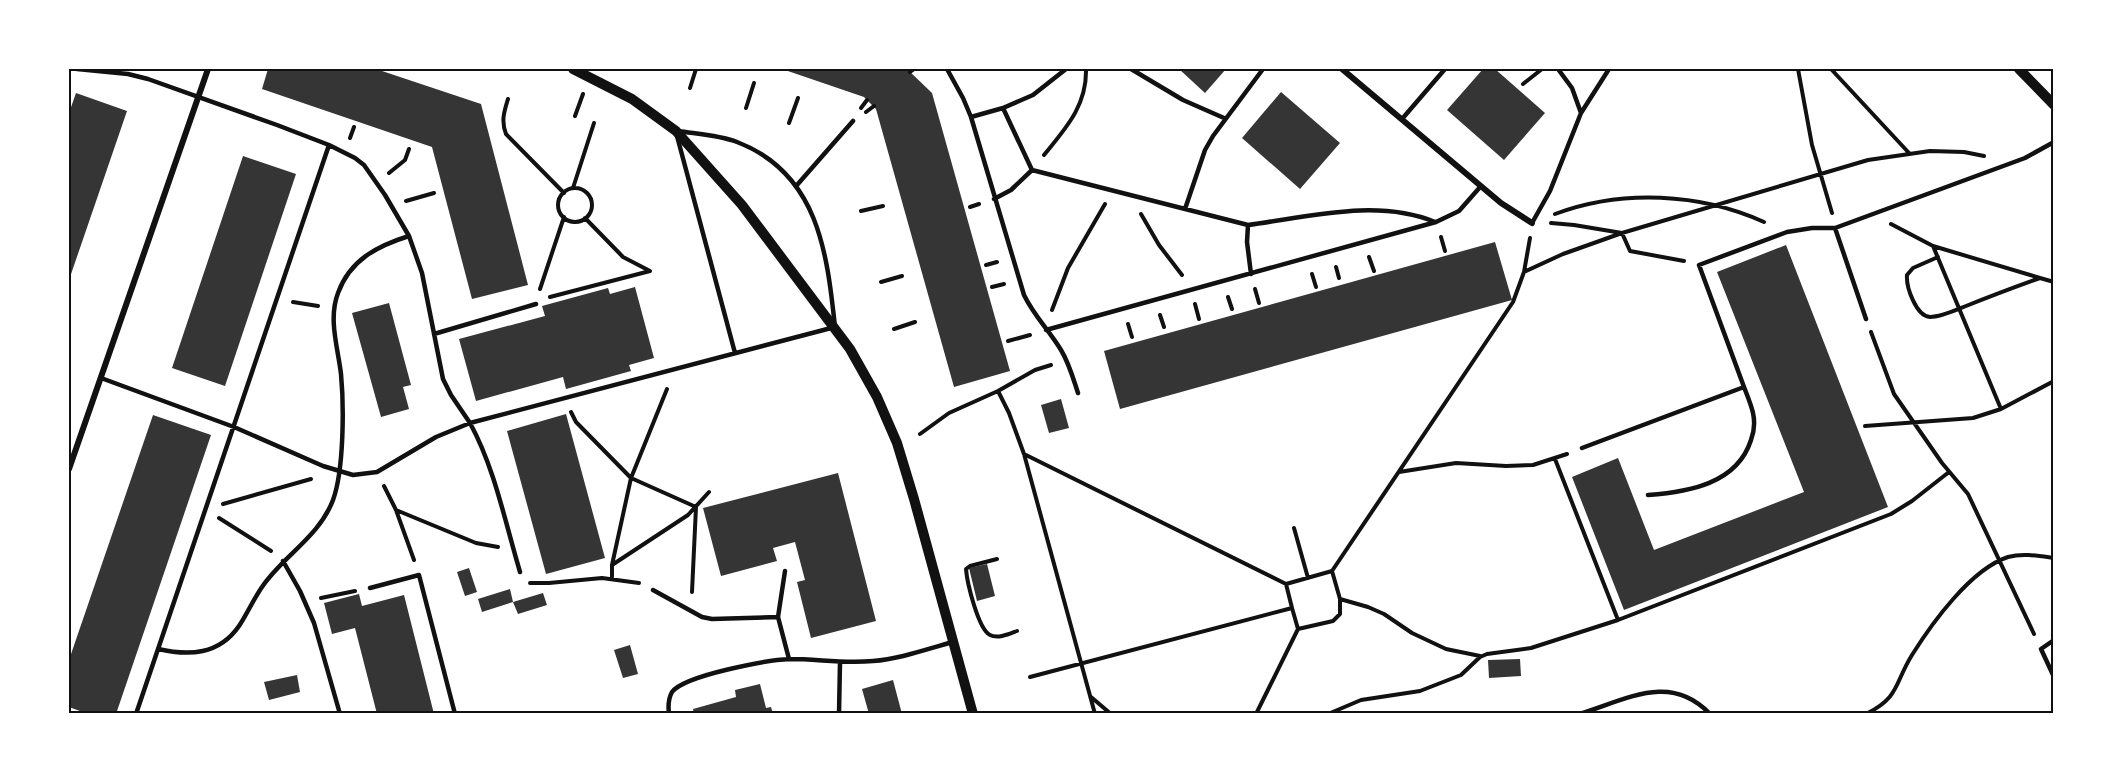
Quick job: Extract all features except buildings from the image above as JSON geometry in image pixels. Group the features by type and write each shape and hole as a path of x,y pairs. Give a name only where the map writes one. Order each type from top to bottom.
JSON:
{"street":[{"path":"69,469 208,69"},
{"path":"573,69 632,99 676,131 742,205 835,327 873,389 897,443 973,714"},
{"path":"1342,69 1480,186 1532,223"},
{"path":"2019,69 2054,105"}],"lane":[{"path":"77,69 128,74 199,96 355,158 375,178 409,236 422,273 443,379 455,402 470,423 482,448 520,572"},
{"path":"947,69 971,117 1024,295 1030,309 1060,348 1078,393"},
{"path":"971,117 1003,108 1033,95 1066,69"},
{"path":"1131,69 1183,100 1224,118"},
{"path":"1185,209 1205,150 1224,118 1263,69"},
{"path":"1402,119 1445,69"},
{"path":"1558,69 1572,88 1581,113"},
{"path":"1532,223 1547,198 1581,113 1609,69"},
{"path":"1003,108 1032,170"},
{"path":"797,185 853,121"},
{"path":"101,378 234,427 353,475 377,472 436,437 470,423 835,327 831,285 822,241 812,213 797,185 770,159 737,142 676,131 735,353"},
{"path":"1648,495 1701,486 1727,474 1748,449 1754,424 1753,413 1699,265 1787,232 1812,228 1835,228 2009,164 2042,150 2054,142"},
{"path":"136,714 329,146"},
{"path":"994,199 1011,190 1032,170"},
{"path":"1032,170 1248,225 1374,210 1407,213 1436,222"},
{"path":"1046,330 1436,222 1459,211 1480,186"},
{"path":"1248,225 1247,242 1251,274"},
{"path":"1835,228 1866,319"},
{"path":"158,649 184,654 198,653 225,642 240,625 262,586 283,561 311,536 328,513 337,488 339,471 342,394 333,321 337,294 344,280 363,257 376,249 409,236"},
{"path":"434,334 536,304"},
{"path":"1582,448 1744,387"},
{"path":"283,561 314,623 340,714"},
{"path":"785,571 778,617 789,659"},
{"path":"370,588 419,575 455,714"},
{"path":"653,590 702,617 712,619 778,617"},
{"path":"2054,640 2041,649 2054,678"},
{"path":"669,714 669,701 676,687 741,666 789,659 840,662 885,660 954,642"},
{"path":"839,714 840,662"},
{"path":"1579,714 1589,713 1630,697 1660,691 1686,695 1710,714"}],"path":[{"path":"690,88 696,69"},
{"path":"1032,170 1072,121 1084,93 1086,69"},
{"path":"1523,84 1542,69"},
{"path":"1798,69 1820,173 1829,204"},
{"path":"1831,69 1909,153"},
{"path":"746,108 754,83"},
{"path":"575,116 583,93"},
{"path":"789,123 798,98"},
{"path":"508,99 503,116 506,134 564,193"},
{"path":"573,188 594,123"},
{"path":"375,178 398,168 405,160 409,149"},
{"path":"1524,273 1563,254 1622,233 1868,160 1930,151 1964,152 2009,164"},
{"path":"573,188 584,190 591,198 592,209 585,218 574,222 561,213 559,202 564,193 573,188"},
{"path":"1008,341 1046,330 1059,287 1068,268 1113,191"},
{"path":"391,205 434,192"},
{"path":"1131,195 1154,237 1183,276 1191,291"},
{"path":"1532,223 1584,205 1628,199 1669,198 1718,205 1787,232"},
{"path":"861,211 883,206"},
{"path":"1872,214 1933,246 2054,282"},
{"path":"536,304 564,217"},
{"path":"536,304 556,295 650,271 623,257 585,218"},
{"path":"1532,223 1574,225 1622,233"},
{"path":"1024,454 1286,584 1332,571 1501,322 1519,290 1532,223"},
{"path":"1622,233 1630,251 1667,258"},
{"path":"1933,246 2001,409"},
{"path":"1938,257 1913,268 1906,275 1917,306 1923,314 1932,317 2040,278"},
{"path":"881,282 902,276"},
{"path":"277,299 334,308"},
{"path":"894,329 915,322"},
{"path":"1875,344 1894,394 1912,422 1968,494 2041,649"},
{"path":"612,578 612,565 631,478 676,368"},
{"path":"920,434 950,413 998,392 1041,368"},
{"path":"1865,426 1973,418 2001,409 2054,381"},
{"path":"998,392 1024,454 1095,714"},
{"path":"565,397 576,422 631,478 696,507"},
{"path":"1399,472 1456,463 1522,466 1543,463 1582,448"},
{"path":"1555,459 1618,620"},
{"path":"206,509 339,471"},
{"path":"377,472 396,510 419,575"},
{"path":"1340,599 1384,614 1412,633 1446,649 1480,657 1530,648 1618,620 1891,514 1949,472"},
{"path":"612,565 688,514 710,492"},
{"path":"691,611 696,507"},
{"path":"206,509 283,561"},
{"path":"396,510 476,543 513,549"},
{"path":"1294,528 1308,578"},
{"path":"1866,714 1881,706 1893,695 1912,654 1946,608 1977,577 2007,558 2025,555 2054,558"},
{"path":"997,559 966,569 977,614 983,629 991,636 1017,632"},
{"path":"1298,629 1337,618 1340,614 1340,599 1332,571"},
{"path":"520,572 524,579 537,584 612,578 641,584 653,590"},
{"path":"1256,714 1298,629 1286,584"},
{"path":"305,602 370,588"},
{"path":"1030,677 1292,608"},
{"path":"1328,714 1361,700 1420,691 1461,675 1480,657"},
{"path":"1090,696 1111,714"}]}
